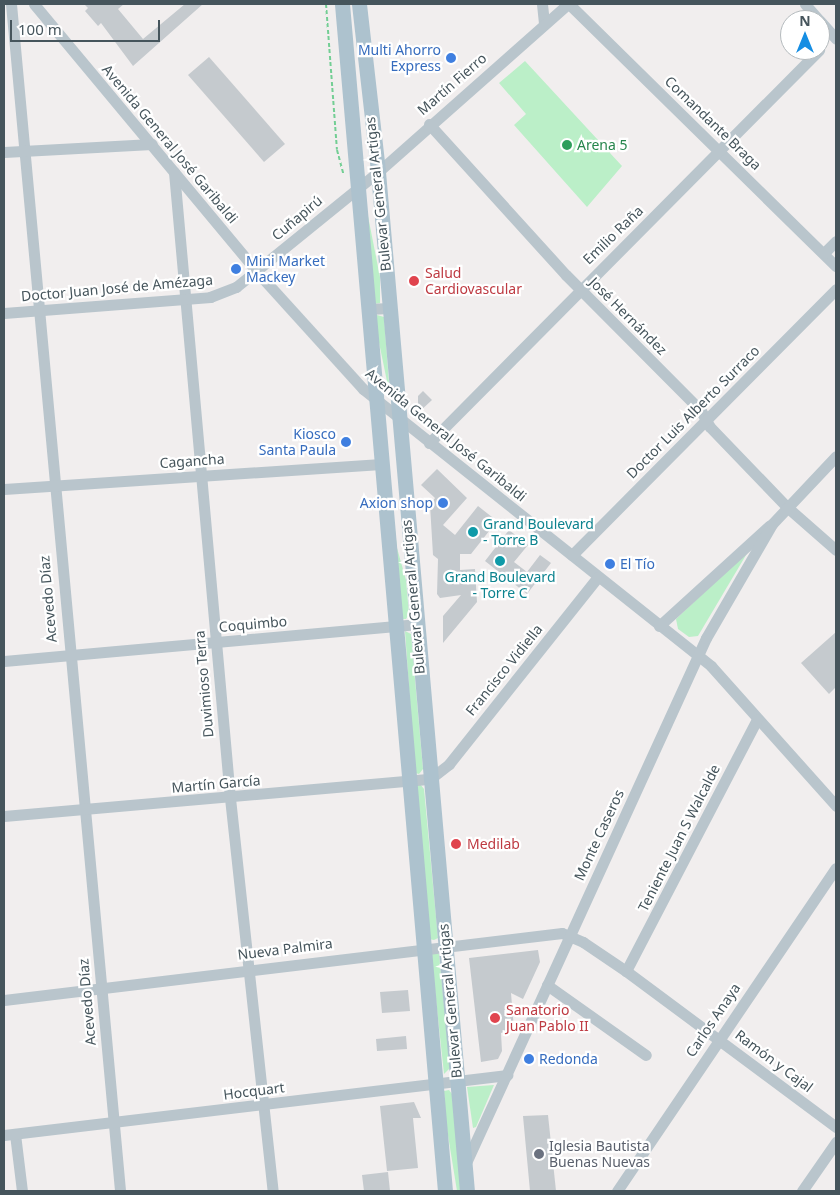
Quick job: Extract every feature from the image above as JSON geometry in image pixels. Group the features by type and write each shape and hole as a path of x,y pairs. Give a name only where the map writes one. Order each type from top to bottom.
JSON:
{"main road":[{"name":"Bulevar General Artigas","path":"342,4 374,399 396,626 445,1191"},
{"name":"Bulevar General Artigas","path":"359,4 378,172 415,624 467,1191"},
{"path":"357,188 368,196 374,244 386,266"},
{"path":"370,334 379,348 385,396 398,418"},
{"path":"374,399 388,422 400,541 410,562"},
{"path":"441,1151 451,1169 454,1191"}],"street":[{"name":"Acevedo Díaz","path":"11,4 22,151 68,655 120,1191"},
{"name":"Avenida General José Garibaldi","path":"34,4 257,272 374,399 698,656 836,806"},
{"path":"542,4 544,24"},
{"name":"Martín Fierro","path":"357,188 378,172 429,124 569,4"},
{"name":"Comandante Braga","path":"569,4 721,151 836,266"},
{"name":"Emilio Raña","path":"428,443 810,60"},
{"name":"José Hernández","path":"429,124 580,289 787,507 836,550"},
{"path":"4,152 152,144"},
{"name":"Duvimioso Terra","path":"174,172 183,299 230,798 247,969 273,1191"},
{"name":"Cuñapirú","path":"257,272 357,188"},
{"path":"824,253 836,241"},
{"name":"Doctor Juan José de Amézaga","path":"4,313 183,299 222,294 257,272"},
{"name":"Doctor Luis Alberto Surraco","path":"572,556 836,289"},
{"path":"368,309 389,308"},
{"name":"Monte Caseros","path":"465,1165 698,656 772,524 836,456"},
{"name":"Cagancha","path":"4,489 381,464"},
{"name":"Monte Caseros","path":"659,626 753,537 772,524"},
{"name":"Francisco Vidiella","path":"430,779 449,764 598,577"},
{"name":"Coquimbo","path":"4,661 415,624"},
{"name":"Teniente Juan S Walcalde","path":"626,971 757,719"},
{"name":"Martín García","path":"4,816 83,811 430,779"},
{"name":"Carlos Anaya","path":"617,1191 718,1039 836,868"},
{"name":"Nueva Palmira","path":"4,1000 554,932 569,936"},
{"name":"Ramón y Cajal","path":"569,936 626,971 836,1127"},
{"path":"547,985 646,1055"},
{"name":"Hocquart","path":"9,1134 507,1075"},
{"path":"9,1134 22,1191"},
{"path":"802,1191 836,1142"}],"green space":[{"name":"Arena 5","path":"525,61 622,166 587,207 514,125 526,114 499,83"},
{"path":"366,206 380,277 380,303 374,304"},
{"path":"377,315 384,317 390,396 375,323"},
{"path":"391,494 397,548 406,580 409,614 406,619 402,619"},
{"path":"749,550 698,636 689,637 678,629 676,619"},
{"path":"405,631 411,634 423,769 419,774 415,773"},
{"path":"420,784 424,789 438,938 434,940 429,939 417,785"},
{"path":"431,953 439,954 450,1068 444,1074"},
{"path":"494,1085 476,1127 473,1128 467,1087"},
{"path":"449,1090 452,1094 461,1191 457,1191 446,1123 444,1091"}],"building":[{"path":"84,4 124,4 118,9 143,39 185,4 203,4 133,66 101,23 98,26 85,11 88,8"},
{"path":"209,57 285,144 264,162 188,75"},
{"path":"423,391 432,400 418,413 418,396"},
{"path":"437,469 467,498 443,525 455,535 478,506 497,521 471,554 460,554 460,570 475,569 477,602 443,643 443,616 461,595 440,598 437,594 438,559 433,555 430,505 435,498 421,485"},
{"name":"Grand Boulevard - Torre C","path":"509,530 528,545 514,562 527,572 540,555 551,563 527,594 485,561"},
{"path":"836,632 836,687 829,694 801,663"},
{"path":"538,950 540,962 523,999 511,993 514,1029 501,1033 502,1051 498,1059 481,1062 469,958"},
{"path":"408,990 410,1011 382,1013 380,992"},
{"path":"406,1036 407,1049 377,1051 376,1039"},
{"path":"414,1102 421,1118 413,1118 418,1168 387,1171 380,1106"},
{"name":"Iglesia Bautista Buenas Nuevas","path":"548,1115 556,1191 530,1191 523,1116"},
{"path":"388,1172 390,1191 364,1191 362,1175"}],"place":[{"name":"Multi Ahorro Express","path":"451,58"},
{"name":"Arena 5","path":"567,145"},
{"name":"Mini Market Mackey","path":"236,269"},
{"name":"Salud Cardiovascular","path":"414,281"},
{"name":"Kiosco Santa Paula","path":"346,442"},
{"name":"Axion shop","path":"443,503"},
{"name":"Grand Boulevard - Torre B","path":"473,532"},
{"name":"Grand Boulevard - Torre C","path":"500,561"},
{"name":"El Tío","path":"610,564"},
{"name":"Medilab","path":"456,844"},
{"name":"Sanatorio Juan Pablo II","path":"495,1018"},
{"name":"Redonda","path":"529,1059"},
{"name":"Iglesia Bautista Buenas Nuevas","path":"539,1154"}]}
